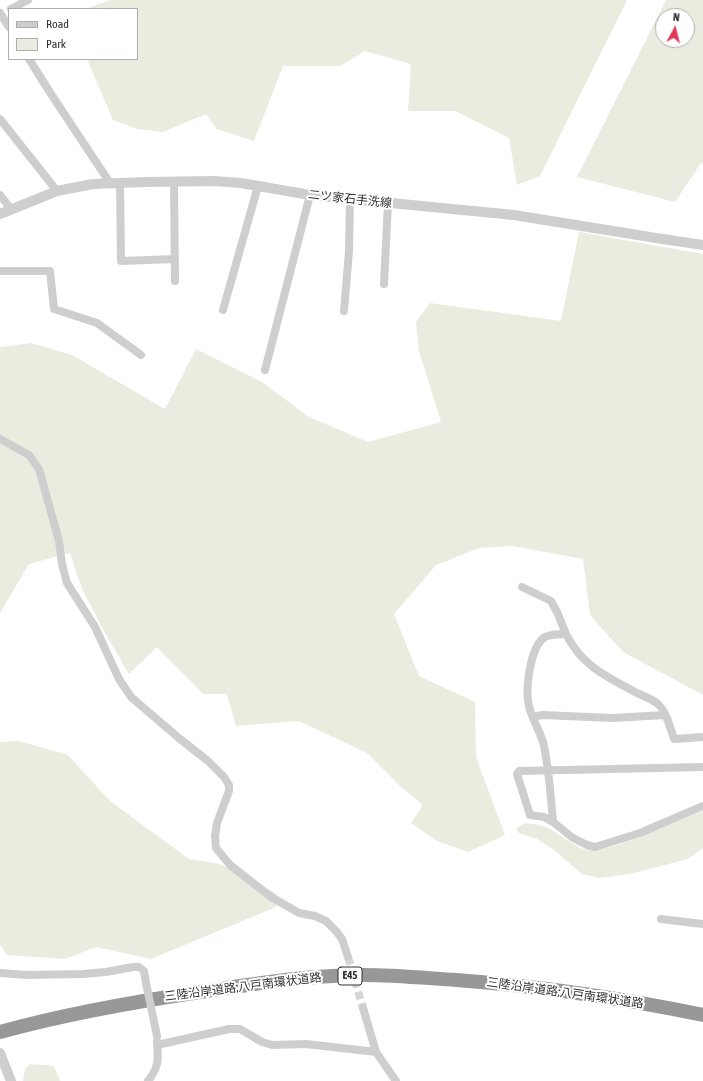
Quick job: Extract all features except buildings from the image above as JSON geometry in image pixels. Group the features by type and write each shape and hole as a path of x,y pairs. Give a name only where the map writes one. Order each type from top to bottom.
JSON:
{"highway":[{"name":"三陸沿岸道路;八戸南環状道路","path":"0,1032 136,1002 253,984 326,976 363,975 419,977 516,985 594,995 703,1016"}],"street":[{"path":"14,8 28,0"},
{"path":"1,14 8,25"},
{"path":"30,60 51,94 115,183 121,261 175,259"},
{"path":"0,119 57,191"},
{"path":"174,181 175,281"},
{"name":"二ツ家石手洗線","path":"0,214 57,191 93,184 214,181 241,183 310,195 514,215 703,245"},
{"path":"223,310 258,186"},
{"path":"0,195 11,209"},
{"path":"264,370 310,195"},
{"path":"344,311 349,251 350,199"},
{"path":"384,284 388,203"},
{"path":"0,271 50,271 54,309 97,323 141,355"},
{"path":"0,439 29,455 39,469 59,541 62,564 67,583 95,627 119,679 131,697 180,740 208,761 224,777 229,785 230,791 217,823 215,836 216,848 230,865 271,897 299,913 314,916 326,921 336,930 342,939 348,957"},
{"path":"522,587 551,601 570,642 590,666 660,706 665,714 674,739 703,738"},
{"path":"552,822 544,746 529,706 527,690 535,652 544,638 553,634 566,634"},
{"path":"533,717 542,715 612,718 665,714"},
{"path":"703,767 547,769 522,770 517,774 530,815 544,817 573,838 587,845 596,847 640,833 703,806"},
{"path":"661,919 703,924"},
{"path":"0,972 27,976 83,974 139,967 144,971 159,1058 157,1067 148,1081"},
{"path":"364,1008 376,1052 396,1081"},
{"path":"157,1045 229,1029 240,1029 262,1042 272,1045 306,1044 376,1052"},
{"path":"0,1054 9,1078"}],"green space":[{"path":"110,0 627,0 540,176 517,185 509,138 455,111 408,111 411,64 365,51 340,66 283,66 254,141 217,129 206,114 163,132 137,129 113,120 87,60 138,60 138,8 88,8"},
{"path":"666,0 703,0 703,164 701,163 675,202 577,177 655,22 655,48 695,48 695,8 662,8"},
{"path":"579,232 703,254 703,695 623,652 590,615 583,559 512,546 479,548 436,565 394,614 419,676 475,702 476,757 505,835 468,852 437,841 411,823 423,805 400,786 367,753 299,721 236,726 227,694 203,694 157,647 129,674 82,589 70,553 29,564 0,613 0,347 31,343 72,355 165,409 196,349 262,382 309,417 368,442 441,422 419,351 416,322 430,303 561,321"},
{"path":"19,741 68,755 110,801 189,859 220,864 277,894 276,907 151,959 96,947 65,959 7,955 0,945 0,742"},
{"path":"703,811 703,848 688,859 630,874 600,878 582,874 553,849 537,839 519,833 516,829 520,825 524,824 540,825 554,831 573,844 587,850 597,850 627,842"},
{"path":"30,1064 54,1066 60,1081 23,1081 25,1069"}],"tunnel":[{"path":"348,957 363,1008"}]}
